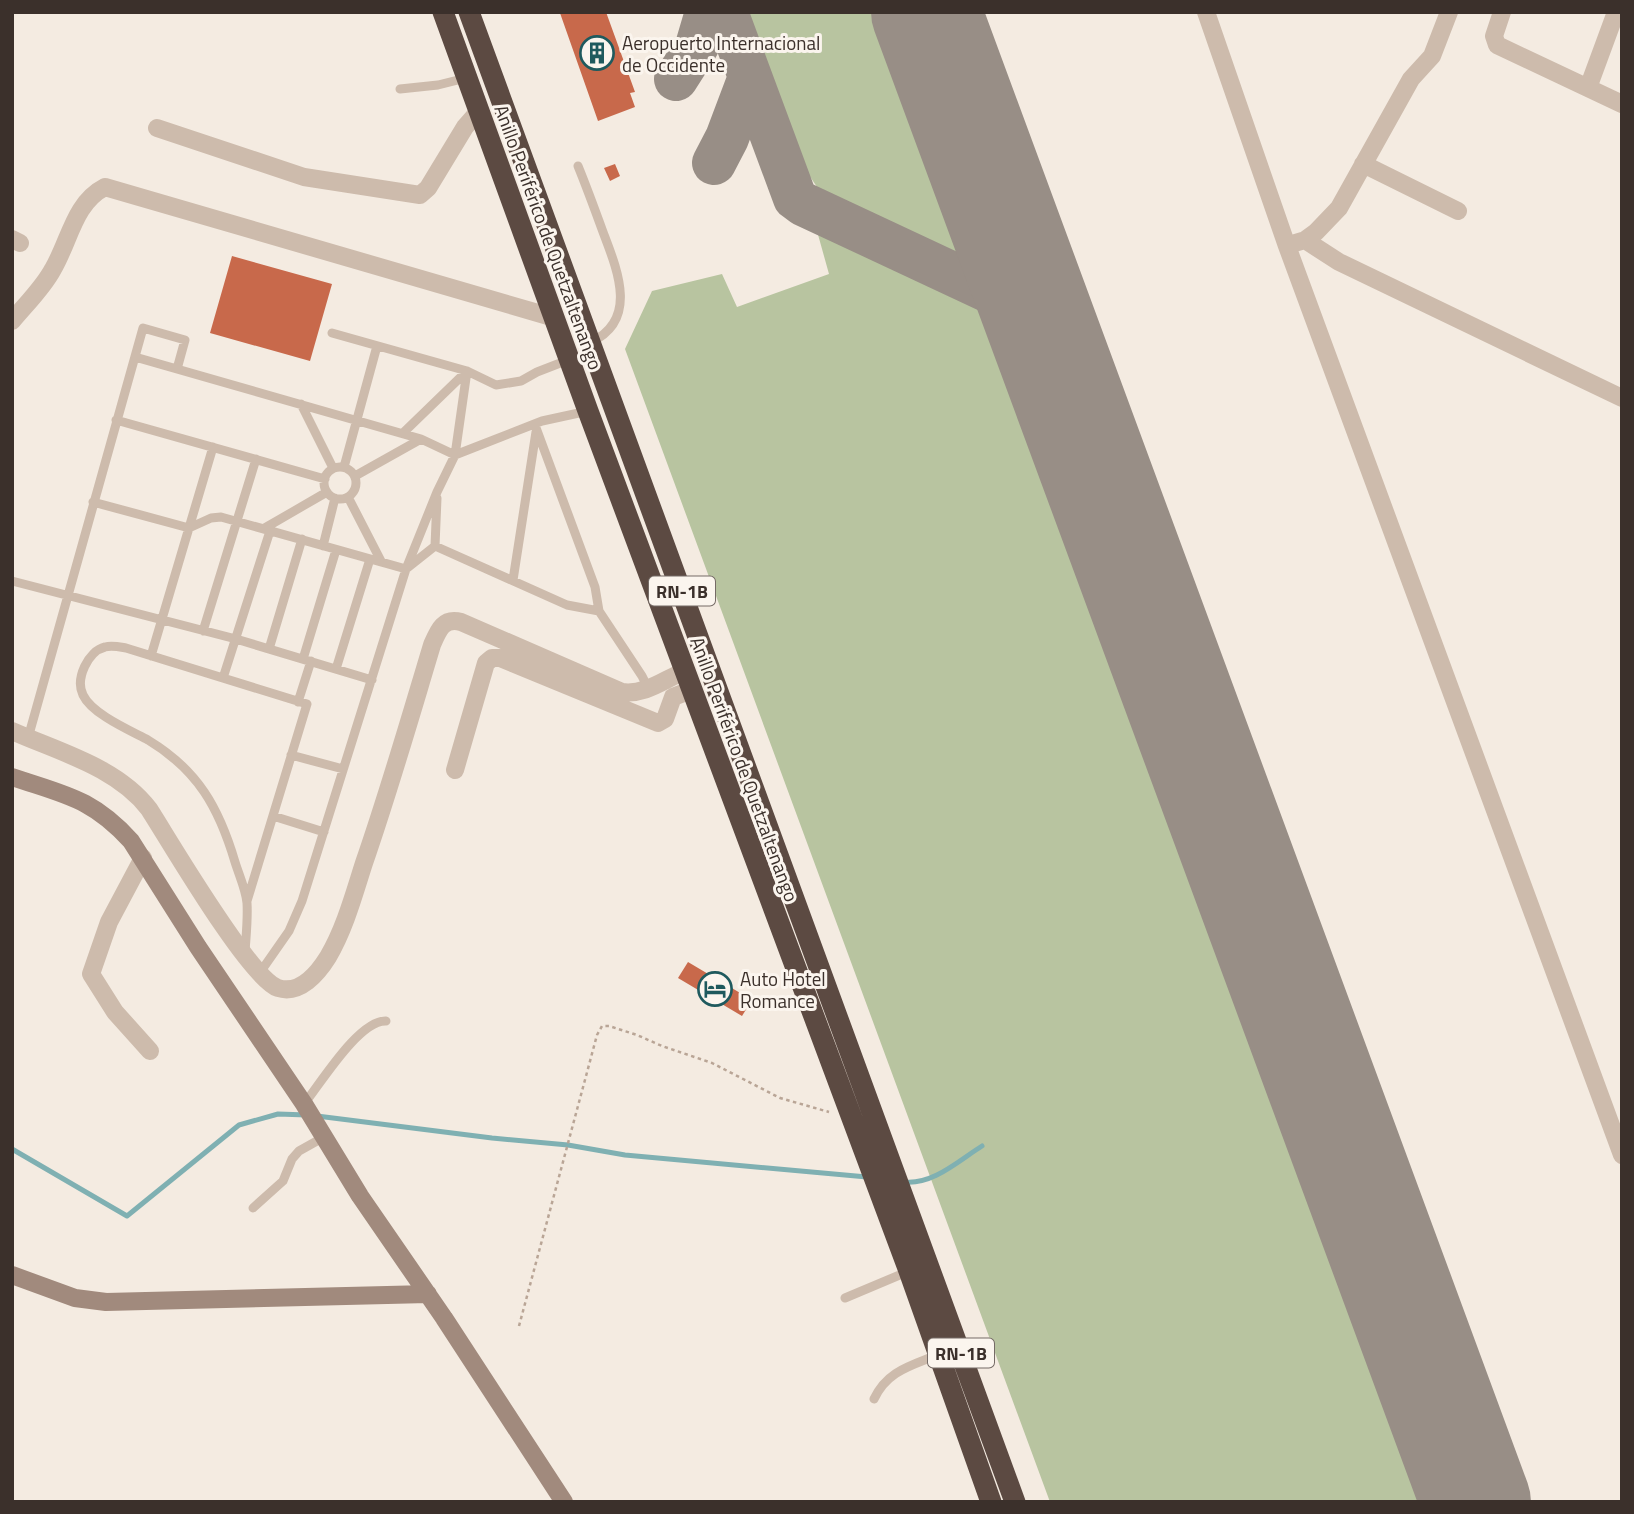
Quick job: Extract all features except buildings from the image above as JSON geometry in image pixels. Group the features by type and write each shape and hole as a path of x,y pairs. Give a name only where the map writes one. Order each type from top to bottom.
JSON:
{"highway":[{"name":"Anillo Periférico de Quetzaltenango","path":"443,12 587,411 909,1271 991,1502"},
{"name":"Anillo Periférico de Quetzaltenango","path":"469,12 1015,1502"}],"street":[{"path":"1206,12 1287,246 1621,1150"},
{"path":"1287,246 1305,240 1316,232 1339,208 1411,79 1432,56 1449,12"},
{"path":"1503,12 1494,36 1497,45 1622,104"},
{"path":"1588,88 1616,12"},
{"path":"157,128 304,177 420,195 428,188 465,127 479,111"},
{"path":"1363,164 1458,211"},
{"path":"12,321 52,272 78,213 92,194 105,187 555,318"},
{"path":"1305,240 1339,261 1622,398"},
{"path":"20,735 108,773 132,788 149,809 245,957 259,974 277,988 287,990 299,987 312,977 327,958 348,910 432,645 442,625 448,621 461,622 612,688 632,693 649,690 657,683 688,680"},
{"path":"455,770 486,663 492,658 500,658 658,723 665,719 673,697 688,680"},
{"path":"12,777 65,793 93,807 118,826 143,858 198,947 304,1104 360,1196 428,1294 564,1502"},
{"path":"143,858 109,922 91,974 115,1012 150,1051"},
{"path":"12,1275 88,1301 428,1294"}],"lane":[{"path":"400,89 438,85 468,77"},
{"path":"578,166 616,269 621,292 618,314 611,328 591,342"},
{"path":"20,735 68,597 143,328 185,340 177,369"},
{"path":"332,333 467,371 496,385 521,381 569,360"},
{"path":"344,467 377,346"},
{"path":"135,357 403,433 456,454 536,428 542,421 587,411"},
{"path":"403,433 467,371"},
{"path":"259,974 297,917 406,569 437,492 456,454 467,371"},
{"path":"301,404 333,468"},
{"path":"116,420 325,479"},
{"path":"513,580 536,428"},
{"path":"536,428 595,587 599,611 649,690"},
{"path":"355,476 421,439"},
{"path":"151,656 213,447"},
{"path":"203,631 256,458"},
{"path":"325,479 333,468 344,467 355,476"},
{"path":"348,497 355,490 355,476"},
{"path":"323,545 331,495 325,479"},
{"path":"406,569 435,546 437,492"},
{"path":"223,678 267,530 331,495 348,497"},
{"path":"348,497 381,561"},
{"path":"93,502 189,528 214,517 236,521 406,569"},
{"path":"269,649 302,539"},
{"path":"435,546 567,605 599,611"},
{"path":"298,702 336,550"},
{"path":"336,669 370,559"},
{"path":"12,581 236,639 372,680"},
{"path":"245,957 247,901 306,704 115,646 97,650 84,669 80,681 81,691 93,707 177,760 199,782 218,813 247,901"},
{"path":"291,754 343,769"},
{"path":"273,816 324,832"},
{"path":"304,1104 354,1039 375,1022 386,1021"},
{"path":"253,1208 283,1181 289,1164 299,1151 322,1133"},
{"path":"845,1298 909,1271"},
{"path":"874,1399 880,1386 891,1375 939,1354"}],"path":[{"path":"519,1326 594,1047 602,1026 637,1035 712,1063 779,1098 824,1111 850,1114"}],"green space":[{"path":"748,12 900,12 978,224 976,240 966,253 945,253 841,206 819,190 805,169"},
{"path":"817,231 988,306 1009,320 1026,354 1447,1502 1050,1502 625,349 652,291 722,274 737,307 829,274"}],"waterway":[{"path":"12,1149 127,1216 239,1125 278,1114 307,1115"},
{"path":"317,1116 568,1145 625,1155 867,1177"},
{"path":"904,1182 935,1176 982,1146"}],"taxiway":[{"path":"676,79 697,46 707,12"},
{"path":"726,12 795,198 1004,300 1017,310 1036,332 1065,388"},
{"path":"714,163 727,138 750,77"},
{"path":"956,275 972,277 993,268 1001,247 997,207"}],"runway":[{"path":"926,12 1476,1502"}],"place":[{"name":"Aeropuerto Internacional de Occidente","path":"597,53"},
{"name":"Auto Hotel Romance","path":"715,989"}]}
